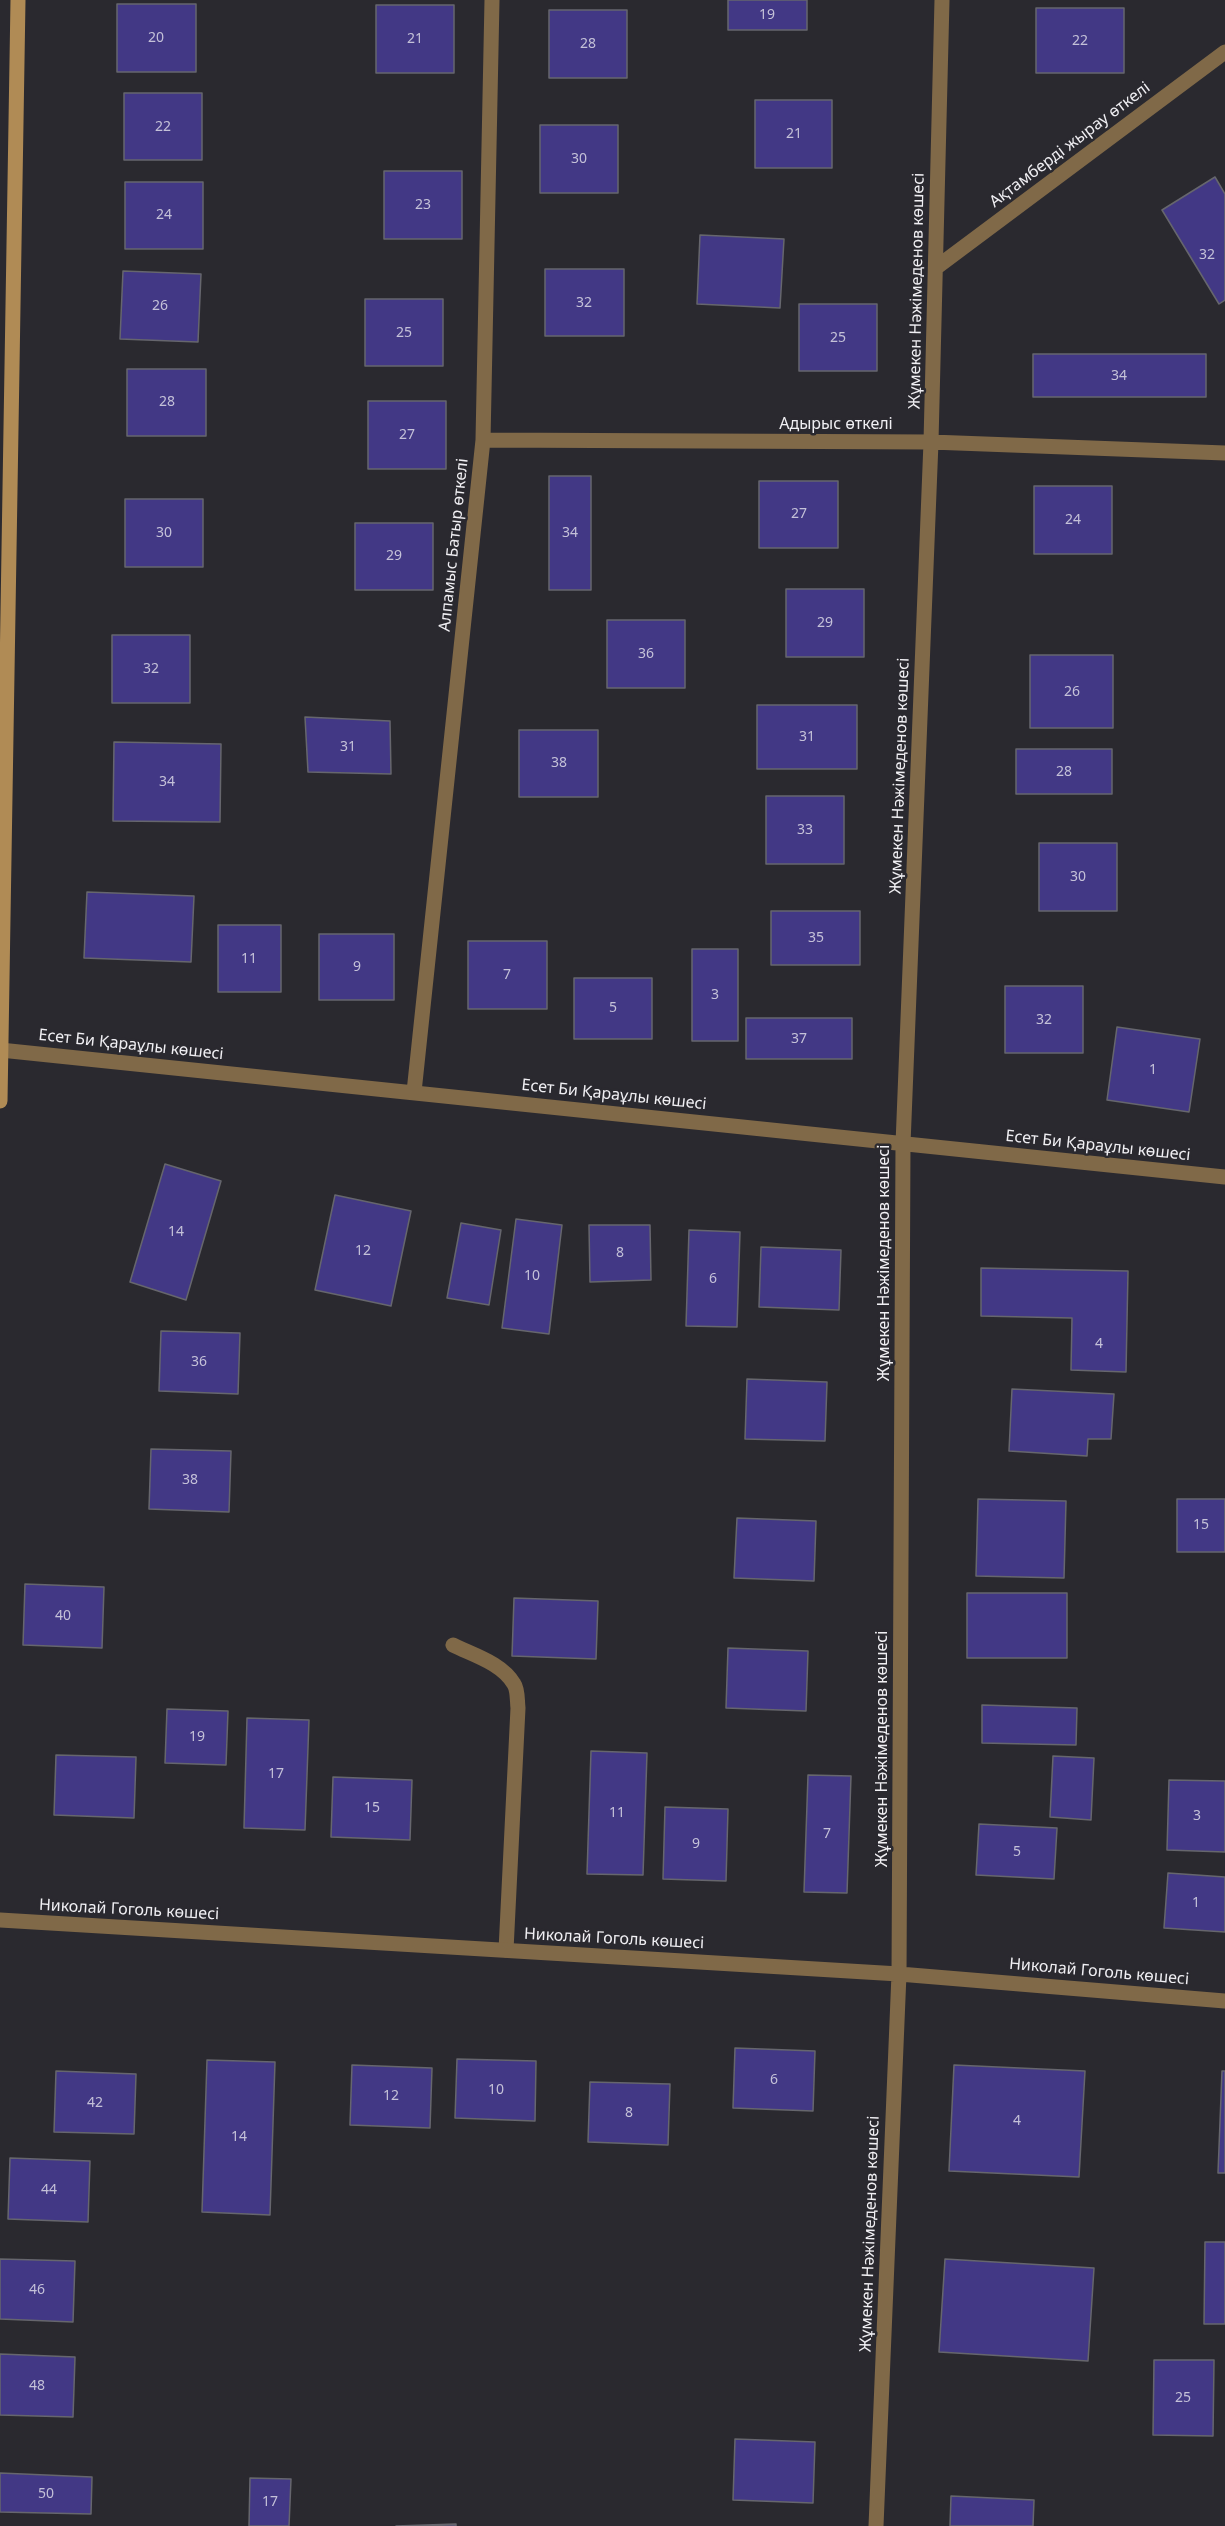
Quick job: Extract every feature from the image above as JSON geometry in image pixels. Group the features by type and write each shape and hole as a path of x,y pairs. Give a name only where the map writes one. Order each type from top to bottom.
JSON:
{"main road":[{"path":"0,1101 18,0"}],"street":[{"name":"Алпамыс Батыр өткелі","path":"414,1092 483,440 492,0"},
{"name":"Жұмекен Нәжімеденов көшесі","path":"876,2526 899,1974 903,1144 937,267 942,0"},
{"name":"Ақтамберді жырау өткелі","path":"937,267 1225,52"},
{"name":"Адырыс өткелі","path":"483,440 931,442 1225,453"},
{"name":"Есет Би Қараұлы көшесі","path":"1,1050 1225,1177"},
{"path":"453,1645 495,1665 516,1685 518,1708 506,1950"},
{"name":"Николай Гоголь көшесі","path":"0,1920 899,1974 1225,2001"}],"building":[{"path":"728,0 807,0 807,30 728,30"},
{"path":"117,4 196,4 196,72 117,72"},
{"path":"376,5 454,5 454,73 376,73"},
{"path":"1036,8 1124,8 1124,73 1036,73"},
{"path":"549,10 627,10 627,78 549,78"},
{"path":"124,93 202,93 202,160 124,160"},
{"path":"755,100 832,100 832,168 755,168"},
{"path":"540,125 618,125 618,193 540,193"},
{"path":"384,171 462,171 462,239 384,239"},
{"path":"1215,177 1225,194 1225,300 1219,304 1162,210"},
{"path":"125,182 203,182 203,249 125,249"},
{"path":"700,235 784,239 780,308 697,304"},
{"path":"545,269 624,269 624,336 545,336"},
{"path":"123,271 201,274 198,342 120,339"},
{"path":"365,299 443,299 443,366 365,366"},
{"path":"799,304 877,304 877,371 799,371"},
{"path":"1033,354 1206,354 1206,397 1033,397"},
{"path":"127,369 206,369 206,436 127,436"},
{"path":"368,401 446,401 446,469 368,469"},
{"path":"549,476 591,476 591,590 549,590"},
{"path":"759,481 838,481 838,548 759,548"},
{"path":"1034,486 1112,486 1112,554 1034,554"},
{"path":"125,499 203,499 203,567 125,567"},
{"path":"355,523 433,523 433,590 355,590"},
{"path":"786,589 864,589 864,657 786,657"},
{"path":"607,620 685,620 685,688 607,688"},
{"path":"112,635 190,635 190,703 112,703"},
{"path":"1030,655 1113,655 1113,728 1030,728"},
{"path":"757,705 857,705 857,769 757,769"},
{"path":"305,717 390,721 391,774 308,772"},
{"path":"519,730 598,730 598,797 519,797"},
{"path":"114,742 221,744 220,822 113,821"},
{"path":"1016,749 1112,749 1112,794 1016,794"},
{"path":"766,796 844,796 844,864 766,864"},
{"path":"1039,843 1117,843 1117,911 1039,911"},
{"path":"87,892 194,896 191,962 84,958"},
{"path":"771,911 860,911 860,965 771,965"},
{"path":"218,925 281,925 281,992 218,992"},
{"path":"319,934 394,934 394,1000 319,1000"},
{"path":"468,941 547,941 547,1009 468,1009"},
{"path":"692,949 738,949 738,1041 692,1041"},
{"path":"574,978 652,978 652,1039 574,1039"},
{"path":"1005,986 1083,986 1083,1053 1005,1053"},
{"path":"746,1018 852,1018 852,1059 746,1059"},
{"path":"1117,1027 1200,1039 1189,1112 1107,1100"},
{"path":"165,1164 221,1181 186,1300 130,1282"},
{"path":"335,1195 411,1211 391,1306 315,1290"},
{"path":"516,1219 562,1225 549,1334 502,1328"},
{"path":"461,1223 501,1230 489,1305 447,1298"},
{"path":"589,1225 650,1225 651,1280 590,1282"},
{"path":"689,1230 740,1232 737,1327 686,1326"},
{"path":"761,1247 841,1250 839,1310 759,1307"},
{"path":"981,1268 1128,1271 1126,1372 1071,1370 1072,1318 981,1316"},
{"path":"161,1331 240,1333 238,1394 159,1391"},
{"path":"747,1379 827,1382 825,1441 745,1439"},
{"path":"1012,1389 1114,1394 1111,1439 1088,1439 1087,1456 1009,1451"},
{"path":"151,1449 231,1451 229,1512 149,1509"},
{"path":"978,1499 1066,1501 1064,1578 976,1576"},
{"path":"1177,1499 1225,1499 1225,1552 1177,1552"},
{"path":"737,1518 816,1521 814,1581 734,1578"},
{"path":"25,1584 104,1587 102,1648 23,1645"},
{"path":"967,1593 1067,1593 1067,1658 967,1658"},
{"path":"514,1598 598,1601 596,1659 512,1656"},
{"path":"728,1648 808,1651 806,1711 726,1708"},
{"path":"982,1705 1077,1708 1076,1745 982,1743"},
{"path":"167,1709 228,1711 226,1765 165,1763"},
{"path":"247,1718 309,1720 305,1830 244,1828"},
{"path":"591,1751 647,1753 643,1875 587,1874"},
{"path":"56,1755 136,1757 134,1818 54,1815"},
{"path":"1053,1756 1094,1758 1091,1820 1050,1817"},
{"path":"808,1775 851,1776 847,1893 804,1892"},
{"path":"333,1777 412,1780 410,1840 331,1837"},
{"path":"1169,1780 1225,1781 1225,1852 1167,1850"},
{"path":"665,1807 728,1809 726,1881 663,1879"},
{"path":"979,1824 1057,1828 1054,1879 976,1875"},
{"path":"1168,1873 1225,1877 1225,1932 1164,1928"},
{"path":"735,2048 815,2051 813,2111 733,2108"},
{"path":"457,2059 536,2061 535,2121 455,2118"},
{"path":"207,2060 275,2062 270,2215 202,2212"},
{"path":"352,2065 432,2068 430,2128 350,2125"},
{"path":"954,2065 1085,2071 1079,2177 949,2171"},
{"path":"56,2071 136,2074 134,2134 54,2132"},
{"path":"1222,2071 1225,2071 1225,2173 1218,2173"},
{"path":"590,2082 670,2084 668,2145 588,2142"},
{"path":"10,2158 90,2161 88,2222 8,2219"},
{"path":"1205,2242 1225,2242 1225,2324 1204,2324"},
{"path":"0,2259 75,2261 73,2322 0,2319"},
{"path":"945,2259 1094,2268 1088,2361 939,2352"},
{"path":"0,2354 75,2357 73,2417 0,2415"},
{"path":"1154,2360 1214,2360 1213,2436 1153,2435"},
{"path":"735,2439 815,2442 813,2503 733,2500"},
{"path":"0,2473 92,2477 91,2514 0,2512"},
{"path":"250,2478 291,2479 289,2526 249,2526"},
{"path":"951,2496 1034,2500 1033,2526 950,2526"},
{"path":"456,2524 456,2526 396,2526"}]}
